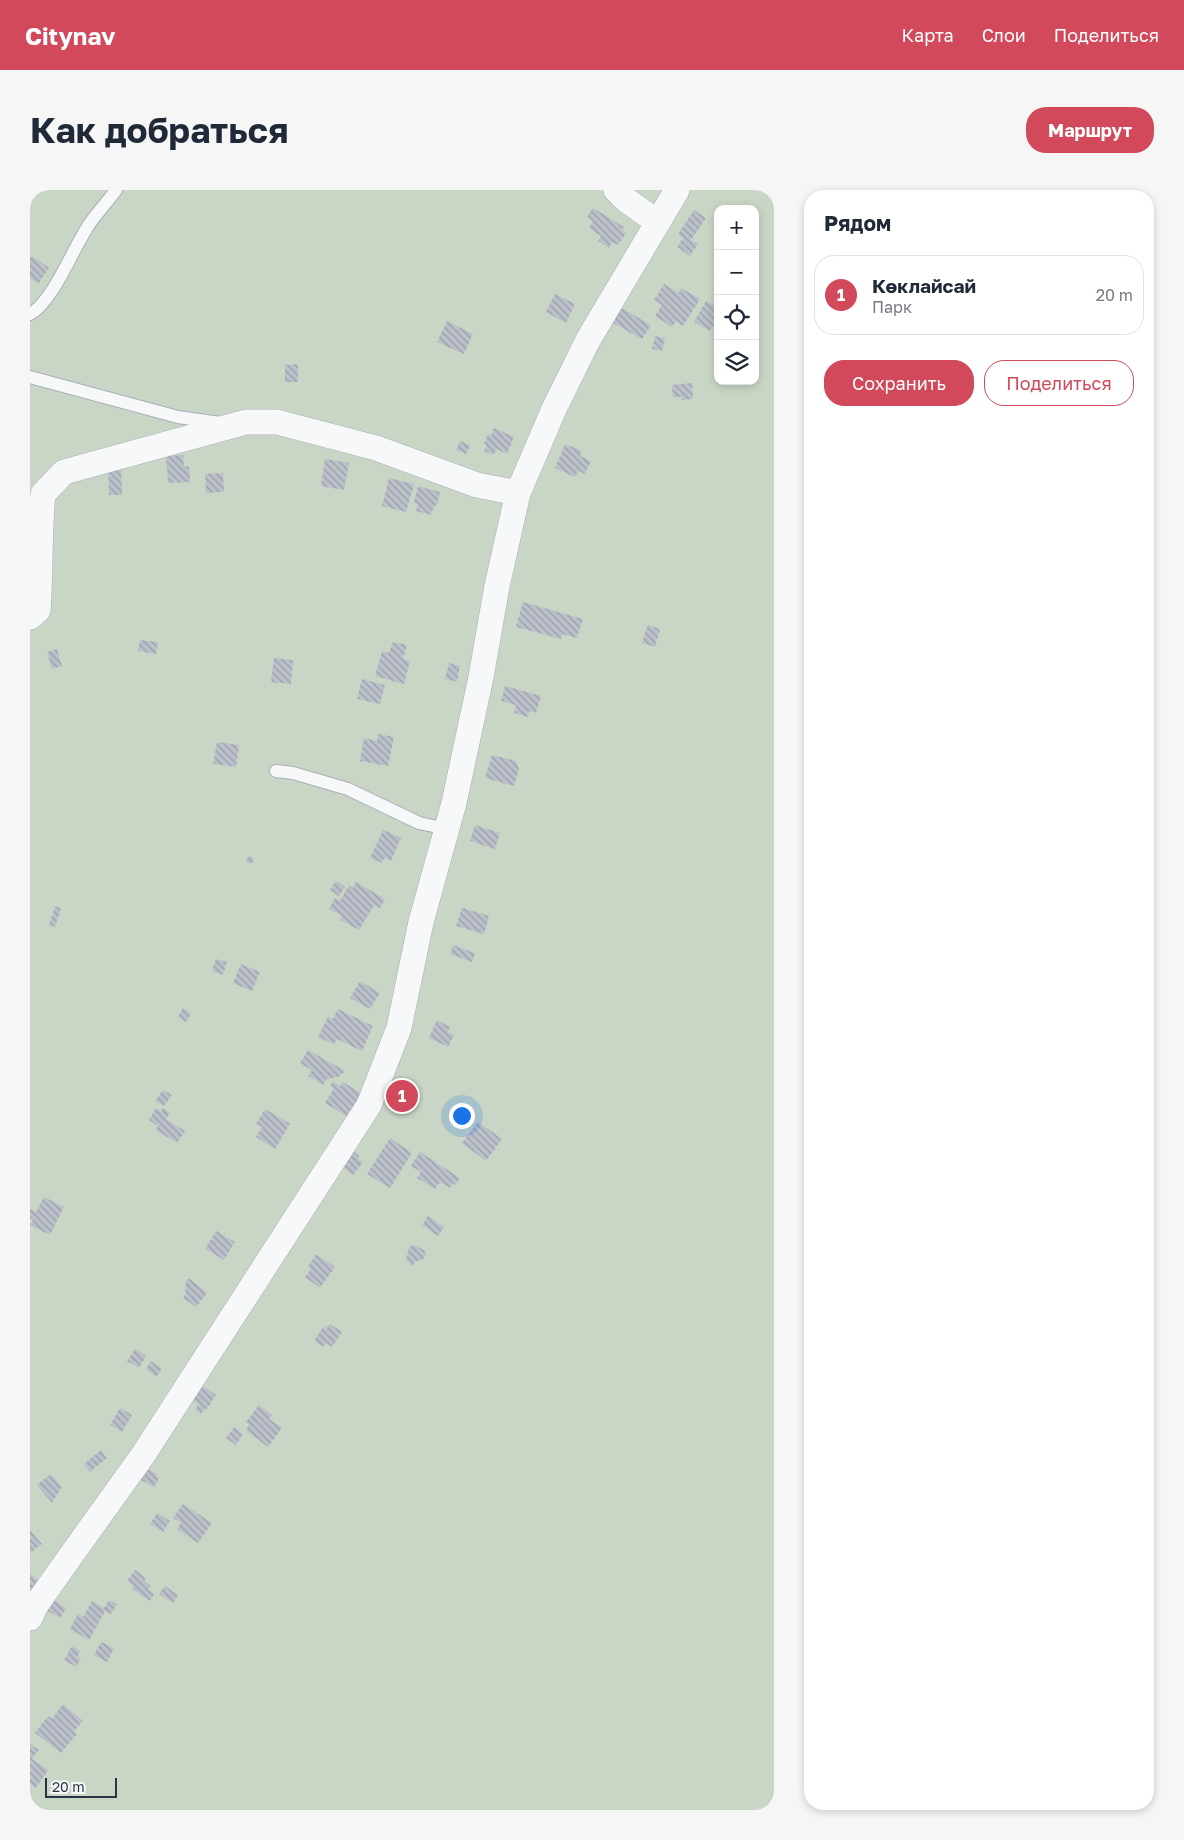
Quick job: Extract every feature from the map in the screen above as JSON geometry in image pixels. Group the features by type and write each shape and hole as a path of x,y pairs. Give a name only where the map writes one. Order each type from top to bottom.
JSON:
{"street":[{"path":"616,190 625,199 657,222"},
{"path":"30,1618 36,1605 148,1448 368,1104 399,1028 421,922 447,829 481,677 518,493 554,409 588,340 677,190"},
{"path":"30,617 38,610 40,585 39,544 43,494 64,472 246,422 277,422 376,448 477,485 518,493"}],"lane":[{"path":"30,314 47,297 89,224 116,190"},
{"path":"30,377 178,417 235,425"},
{"path":"276,772 302,776 348,789 419,822 447,829"}],"green space":[{"path":"30,190 774,190 774,1810 30,1810"}],"building":[{"path":"593,208 624,227 622,230 626,233 618,245 612,242 609,248 598,241 601,236 589,228 593,221 587,217"},
{"path":"694,210 706,218 691,240 698,244 690,256 677,247 683,238 678,234"},
{"path":"32,256 49,268 38,284 30,278 30,258"},
{"path":"664,284 679,293 681,288 700,299 683,326 676,321 672,327 655,316 662,305 654,300"},
{"path":"555,294 575,304 566,323 546,312"},
{"path":"706,301 714,305 714,324 710,331 694,322"},
{"path":"620,307 651,325 642,339 613,323 617,316 615,314"},
{"path":"447,321 473,334 464,354 437,342"},
{"path":"655,336 665,338 662,351 652,349"},
{"path":"298,364 298,382 285,382 285,365"},
{"path":"692,383 693,399 682,400 682,397 673,397 672,385"},
{"path":"494,428 514,437 507,454 496,449 494,455 484,451 487,445 484,444 488,434 491,436"},
{"path":"460,441 470,445 466,454 456,450"},
{"path":"565,444 582,451 580,456 591,461 585,474 578,471 575,477 555,468"},
{"path":"183,455 184,466 189,467 190,482 168,483 166,456"},
{"path":"325,459 349,463 344,490 321,486"},
{"path":"108,467 121,467 122,495 109,495"},
{"path":"223,473 224,492 206,493 205,474"},
{"path":"389,478 414,484 406,512 382,506"},
{"path":"418,486 440,492 437,505 434,506 431,515 416,511 418,504 414,503"},
{"path":"523,602 583,619 577,638 562,634 561,639 516,627"},
{"path":"648,625 660,629 655,647 642,643"},
{"path":"140,640 158,642 156,654 138,651"},
{"path":"393,642 407,645 403,659 410,661 404,684 375,676 382,651 389,653"},
{"path":"57,649 62,666 52,669 47,652"},
{"path":"274,658 293,660 291,684 271,682"},
{"path":"449,663 460,666 457,682 445,679"},
{"path":"362,679 385,685 380,704 357,699"},
{"path":"505,686 541,696 536,713 529,711 528,717 514,713 516,705 501,701"},
{"path":"378,734 394,737 388,766 360,761 364,738 377,741"},
{"path":"217,742 239,745 236,767 213,764"},
{"path":"492,755 516,761 519,769 514,786 485,778"},
{"path":"475,825 500,833 495,849 470,841"},
{"path":"383,830 401,838 391,861 384,858 382,863 370,858"},
{"path":"250,857 253,860 250,863 247,860"},
{"path":"336,881 345,887 339,896 330,890"},
{"path":"356,882 385,899 380,908 374,905 359,930 340,920 342,916 329,909 335,898 340,901 349,885 353,888"},
{"path":"55,906 61,908 55,927 49,925"},
{"path":"462,908 489,916 484,934 456,926"},
{"path":"453,945 475,953 472,962 450,954"},
{"path":"216,959 227,962 223,975 212,971"},
{"path":"241,964 260,972 252,991 233,983"},
{"path":"360,981 380,993 370,1009 350,998"},
{"path":"183,1008 191,1014 186,1022 178,1017"},
{"path":"338,1009 373,1026 362,1051 337,1039 334,1044 318,1037 328,1017 333,1019"},
{"path":"437,1020 450,1027 448,1032 454,1035 448,1047 429,1038"},
{"path":"308,1050 345,1071 338,1077 327,1079 323,1085 308,1076 312,1070 300,1063"},
{"path":"333,1081 340,1086 343,1082 362,1094 348,1117 325,1103 334,1088 330,1086"},
{"path":"163,1090 172,1095 164,1106 155,1101"},
{"path":"156,1108 161,1111 163,1108 170,1113 166,1119 185,1131 177,1143 156,1130 158,1126 149,1120"},
{"path":"265,1109 290,1124 275,1149 256,1137 262,1127 256,1124"},
{"path":"478,1122 502,1139 486,1161 462,1143"},
{"path":"390,1138 412,1153 390,1188 367,1174"},
{"path":"350,1148 359,1156 358,1159 363,1162 353,1175 338,1163"},
{"path":"420,1152 460,1178 455,1185 453,1183 450,1188 440,1182 435,1189 417,1178 421,1172 411,1166"},
{"path":"44,1197 64,1207 50,1235 30,1225 33,1220 30,1218 31,1209 36,1212"},
{"path":"428,1216 444,1227 438,1236 422,1225"},
{"path":"216,1231 235,1242 224,1260 205,1249"},
{"path":"413,1245 424,1250 426,1255 423,1259 415,1262 413,1266 406,1260 409,1248"},
{"path":"316,1254 335,1267 320,1288 305,1277 311,1269 308,1267"},
{"path":"187,1279 190,1279 207,1293 196,1307 183,1298 186,1294 185,1286"},
{"path":"330,1324 342,1332 332,1347 326,1343 323,1347 314,1341 323,1327 326,1329"},
{"path":"135,1349 146,1356 139,1368 127,1361"},
{"path":"151,1361 162,1369 156,1377 146,1369"},
{"path":"197,1382 216,1395 207,1409 204,1409 201,1414 195,1410 199,1404 187,1397"},
{"path":"259,1405 272,1415 269,1419 282,1428 268,1447 246,1430 249,1425 246,1422"},
{"path":"120,1408 132,1415 122,1432 110,1425"},
{"path":"234,1427 243,1434 236,1445 226,1438"},
{"path":"101,1450 107,1458 90,1472 84,1464"},
{"path":"144,1467 157,1474 155,1476 159,1478 154,1487 137,1478"},
{"path":"51,1474 62,1487 52,1503 37,1485"},
{"path":"183,1504 212,1523 198,1543 177,1529 181,1523 173,1518"},
{"path":"157,1513 170,1521 163,1532 150,1524"},
{"path":"30,1530 42,1544 30,1553"},
{"path":"135,1570 146,1578 144,1581 151,1586 148,1590 154,1594 150,1601 132,1589 133,1586 127,1581"},
{"path":"30,1574 43,1583 30,1601"},
{"path":"165,1586 178,1595 173,1603 159,1594"},
{"path":"50,1598 66,1608 60,1618 44,1609"},
{"path":"109,1600 117,1604 111,1614 105,1611 89,1640 70,1629 78,1614 83,1617 92,1601 104,1608"},
{"path":"101,1642 114,1648 107,1662 94,1655"},
{"path":"72,1646 80,1651 77,1657 81,1659 76,1667 64,1660"},
{"path":"63,1704 83,1721 74,1731 77,1734 61,1753 35,1733 48,1716 52,1719"},
{"path":"30,1744 39,1750 32,1759 48,1770 36,1788 30,1784"}],"place":[{"name":"Көклайсай","path":"402,1096"}]}
